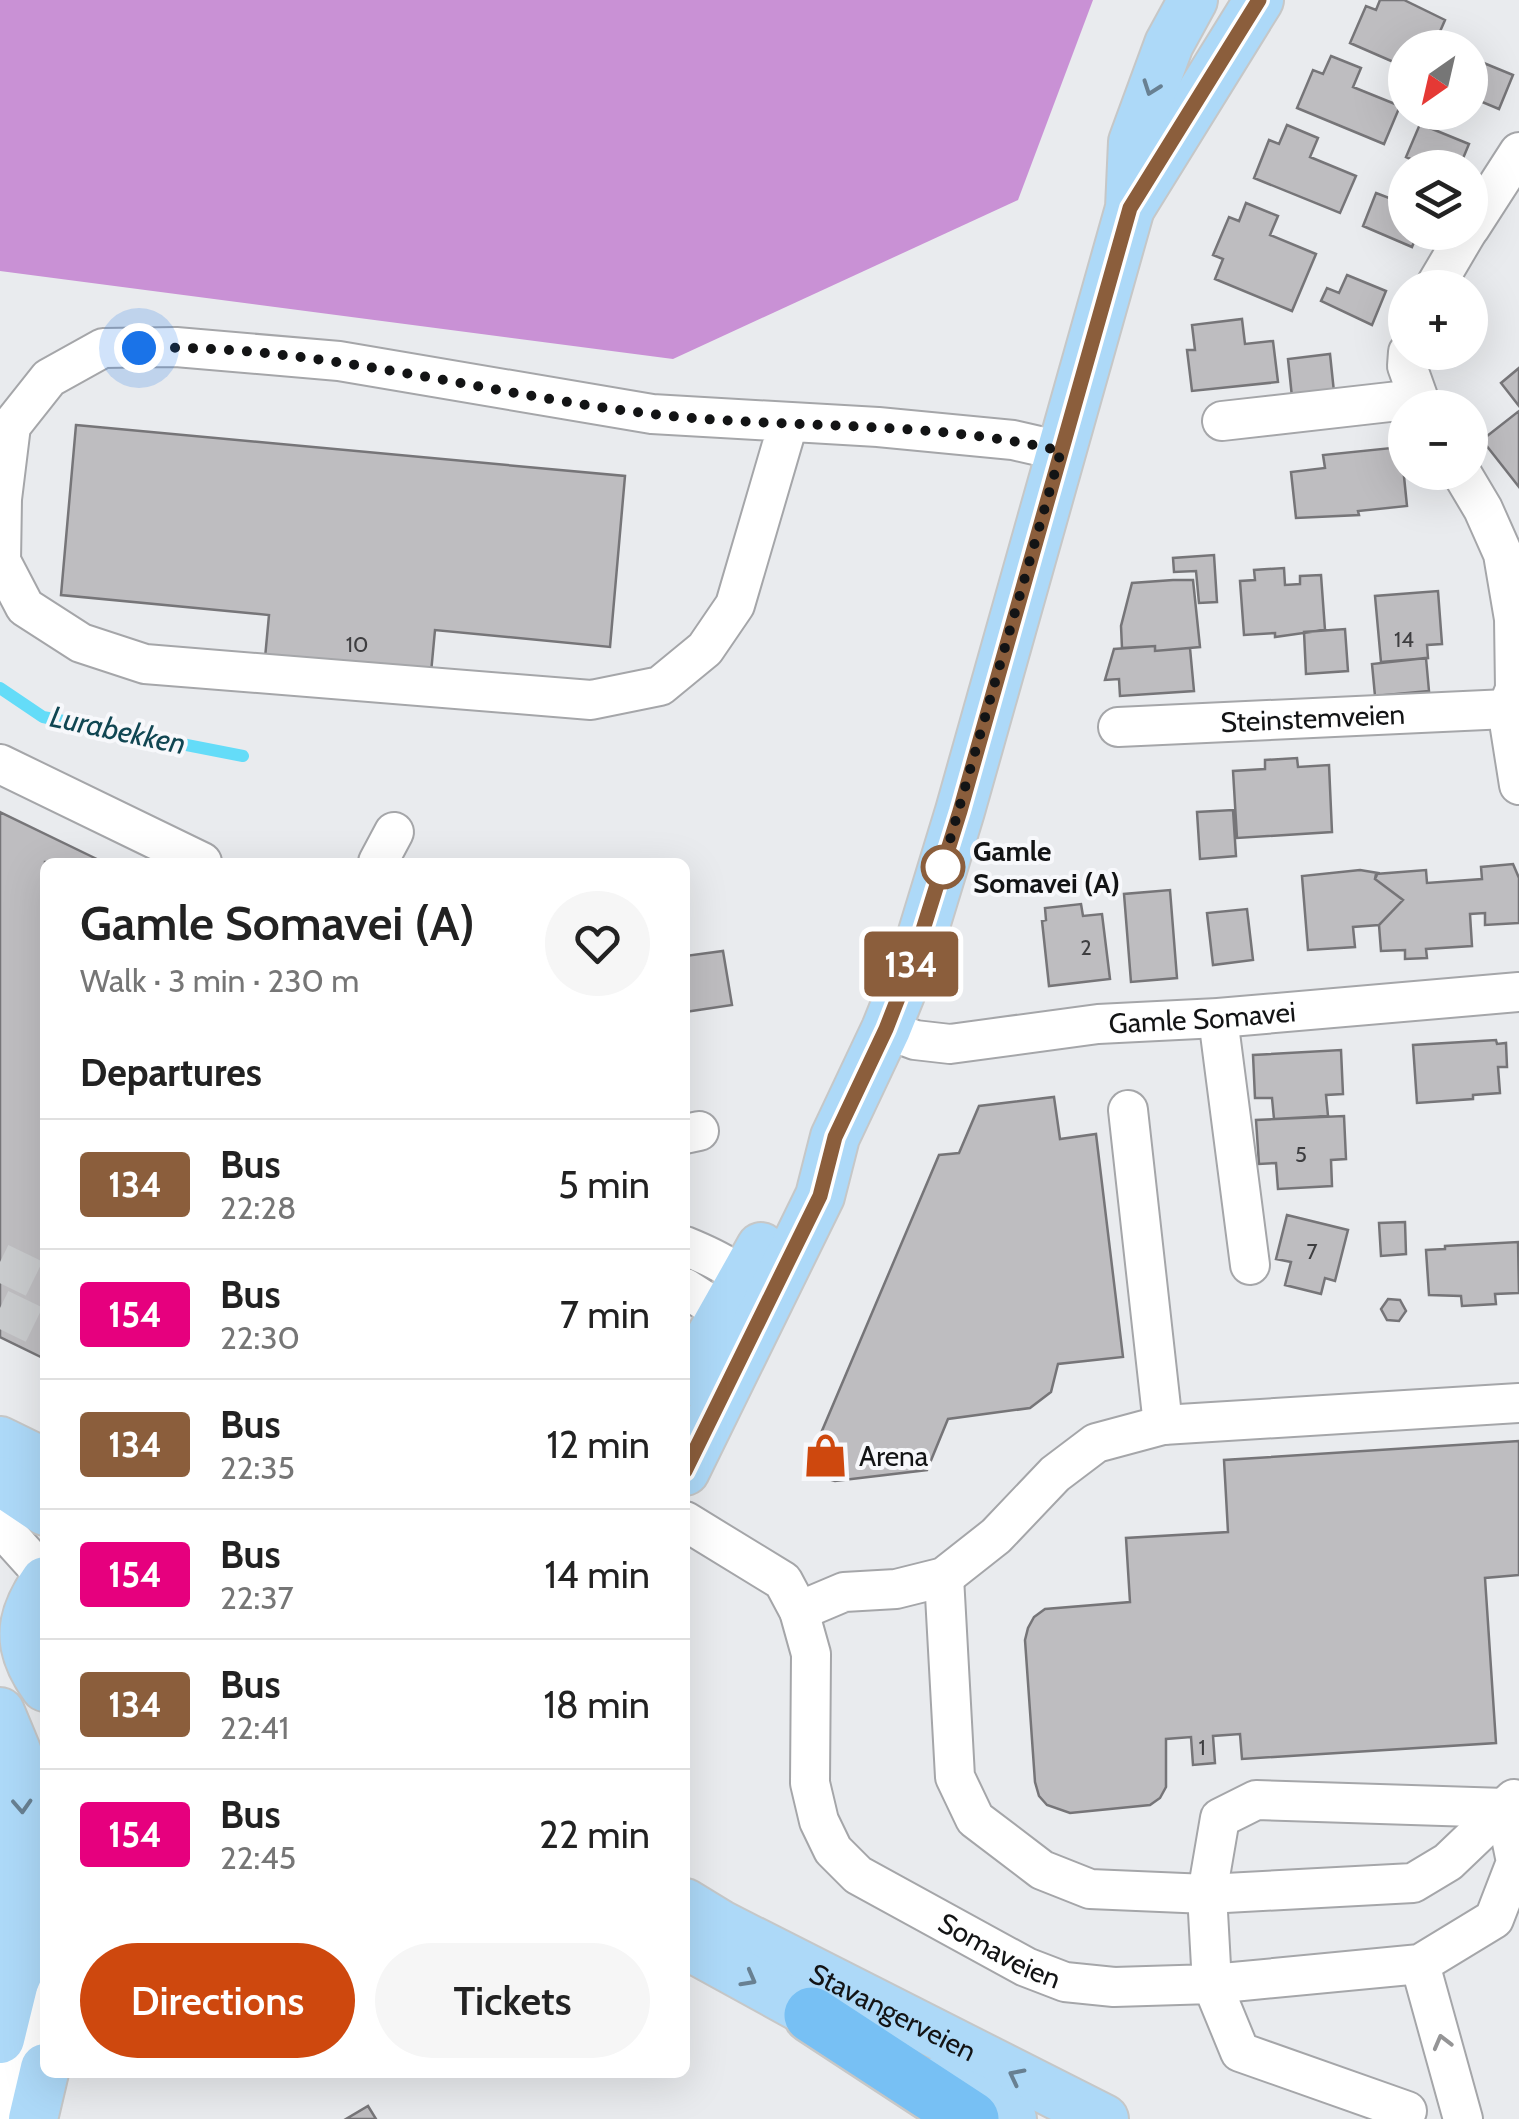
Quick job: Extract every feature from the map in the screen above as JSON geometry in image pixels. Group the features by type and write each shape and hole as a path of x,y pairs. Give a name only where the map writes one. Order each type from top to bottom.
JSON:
{"highway":[{"path":"812,2014 840,2036 972,2119"}],"main road":[{"path":"690,1372 729,1295 820,1196 835,1137 886,1029 916,952 960,811 1130,208 1133,142 1168,44 1193,0"},
{"path":"1130,208 1259,0"},
{"path":"690,1451 729,1295"},
{"path":"0,1440 40,1461"},
{"path":"0,1481 40,1509"},
{"path":"40,1586 12,1624 40,1680"},
{"path":"0,1712 17,1753 24,1814 30,1983"},
{"name":"Stavangerveien","path":"690,1907 1104,2119"},
{"path":"0,2040 30,1983 40,1933"},
{"name":"Stavangerveien","path":"690,1947 1012,2119"},
{"path":"33,2119 43,2078"}],"street":[{"path":"1488,199 1519,152"},
{"path":"788,424 736,605 705,649 660,686 591,700 144,664 81,643 25,607 1,561 2,499 11,426 50,378 103,348 176,346 339,361 652,414 878,427 1014,440 1061,451"},
{"path":"1222,421 1388,406"},
{"path":"1472,490 1503,554 1514,618 1515,688 1506,709 1519,784"},
{"name":"Steinstemveien","path":"1118,727 1506,709"},
{"path":"0,764 194,858"},
{"name":"Gamle Somavei","path":"886,1029 915,1040 950,1044 1098,1024 1218,1018 1519,992"},
{"path":"1218,1018 1250,1265"},
{"path":"1128,1110 1163,1425"},
{"path":"690,1248 717,1259 729,1295"},
{"path":"799,1610 844,1592 896,1590 944,1577 996,1536 1055,1474 1096,1443 1163,1425 1519,1403"},
{"name":"Somaveien","path":"690,1524 783,1582 799,1610 811,1654 810,1783 819,1821 833,1850 858,1875 1026,1967 1064,1982 1114,1987 1212,1984 1420,1964"},
{"path":"0,1526 40,1572"},
{"path":"944,1577 955,1777 975,1819 1042,1870 1090,1890 1207,1894 1413,1883 1448,1862 1512,1801"},
{"path":"1407,2111 1240,2052 1212,1984 1207,1894 1220,1818 1256,1800 1512,1801"},
{"path":"1463,2119 1420,1964 1507,1923 1516,1862 1512,1801"},
{"path":"0,2114 30,1983"}],"shaded area":[{"path":"0,0 1093,0 1018,200 673,359 0,271"}],"building":[{"path":"1380,0 1404,0 1445,20 1441,30 1388,30 1388,60 1350,43 1366,6 1376,10"},
{"path":"1331,56 1361,68 1353,87 1388,101 1390,130 1384,144 1297,108 1313,70 1323,74"},
{"path":"1488,65 1513,75 1499,109 1488,104"},
{"path":"1287,125 1318,138 1310,157 1356,176 1340,213 1254,178 1269,140 1279,144"},
{"path":"1417,130 1435,130 1469,144 1466,150 1409,150"},
{"path":"1376,193 1388,198 1388,237 1363,226"},
{"path":"1246,203 1278,216 1270,235 1316,254 1292,311 1215,279 1223,259 1213,255 1229,217 1239,221"},
{"path":"1347,275 1386,291 1372,325 1321,301 1327,288 1339,293"},
{"path":"1242,319 1245,344 1273,341 1278,382 1192,391 1187,350 1195,350 1192,325"},
{"path":"1330,354 1334,392 1292,397 1288,359"},
{"path":"1519,368 1519,406 1501,383"},
{"path":"1519,411 1519,487 1488,448 1488,435"},
{"path":"76,425 625,476 610,647 435,630 431,673 265,658 269,615 61,595"},
{"path":"1388,448 1388,490 1405,490 1407,506 1358,511 1359,515 1296,518 1291,472 1325,468 1323,455"},
{"path":"1214,555 1217,602 1199,603 1196,571 1174,572 1173,558"},
{"path":"1284,568 1285,585 1300,584 1300,576 1321,575 1325,630 1275,637 1275,633 1244,635 1240,581 1255,580 1254,570"},
{"path":"1193,580 1200,647 1155,651 1155,646 1122,648 1121,626 1132,583"},
{"path":"1438,591 1442,644 1427,645 1428,658 1381,662 1375,596"},
{"path":"1345,629 1348,671 1306,674 1304,632"},
{"path":"1155,646 1155,651 1190,648 1194,691 1120,696 1119,679 1105,680 1114,649"},
{"path":"1426,658 1429,691 1375,696 1372,664"},
{"path":"1297,758 1298,767 1329,765 1332,832 1237,838 1233,771 1265,769 1265,760"},
{"path":"1233,810 1236,856 1200,859 1197,812"},
{"path":"0,812 95,858 40,858 40,1357 0,1337"},
{"path":"1513,864 1519,878 1519,923 1485,925 1485,913 1470,914 1472,946 1426,949 1427,958 1405,959 1405,950 1381,951 1379,925 1403,900 1375,879 1376,874 1426,870 1427,883 1482,879 1481,867"},
{"path":"1360,870 1378,873 1375,879 1403,900 1379,925 1353,927 1355,947 1308,950 1302,876"},
{"path":"1170,890 1177,978 1131,982 1124,894"},
{"path":"1081,904 1083,916 1102,914 1110,979 1049,986 1042,921 1046,920 1045,908"},
{"path":"1247,909 1253,960 1213,965 1207,913"},
{"path":"723,951 732,1005 690,1011 690,955"},
{"path":"1496,1040 1497,1044 1506,1043 1507,1067 1498,1067 1500,1093 1417,1103 1413,1045"},
{"path":"1341,1050 1343,1094 1326,1095 1328,1116 1274,1119 1272,1098 1255,1098 1253,1055"},
{"path":"1054,1097 1060,1139 1096,1134 1123,1357 1058,1364 1051,1392 1030,1408 948,1419 927,1470 835,1481 825,1478 817,1472 813,1452 939,1155 959,1153 979,1106"},
{"path":"1344,1116 1346,1159 1331,1160 1332,1186 1278,1189 1276,1163 1259,1164 1256,1120"},
{"path":"1287,1215 1348,1230 1335,1281 1325,1278 1321,1294 1285,1285 1291,1262 1276,1259"},
{"path":"1405,1222 1406,1254 1381,1256 1379,1223"},
{"path":"1518,1242 1519,1293 1495,1294 1496,1304 1462,1306 1461,1296 1429,1295 1426,1250"},
{"path":"1388,1299 1400,1300 1406,1311 1399,1321 1387,1320 1381,1309"},
{"path":"1519,1441 1519,1575 1485,1578 1496,1743 1242,1759 1240,1734 1213,1736 1215,1763 1193,1765 1191,1737 1166,1739 1166,1787 1150,1805 1070,1813 1047,1805 1039,1796 1025,1640 1034,1617 1045,1609 1130,1602 1126,1538 1228,1532 1224,1460"},
{"path":"368,2106 376,2119 346,2119"}],"waterway":[{"name":"Lurabekken","path":"0,688 43,717 243,756"}],"tunnel":[{"path":"0,1262 40,1282"},
{"path":"0,1308 40,1328"}],"bus line":[{"name":"134","path":"690,1456 820,1196 835,1137 886,1029 916,952 960,811 1130,208 1259,0"}],"place":[{"name":"Gamle Somavei (A)","path":"943,867"},
{"name":"Arena","path":"826,1456"}],"route":[{"path":"139,348 176,346 339,361 652,414 878,427 1014,440 1061,451 938,882 943,867"}]}
